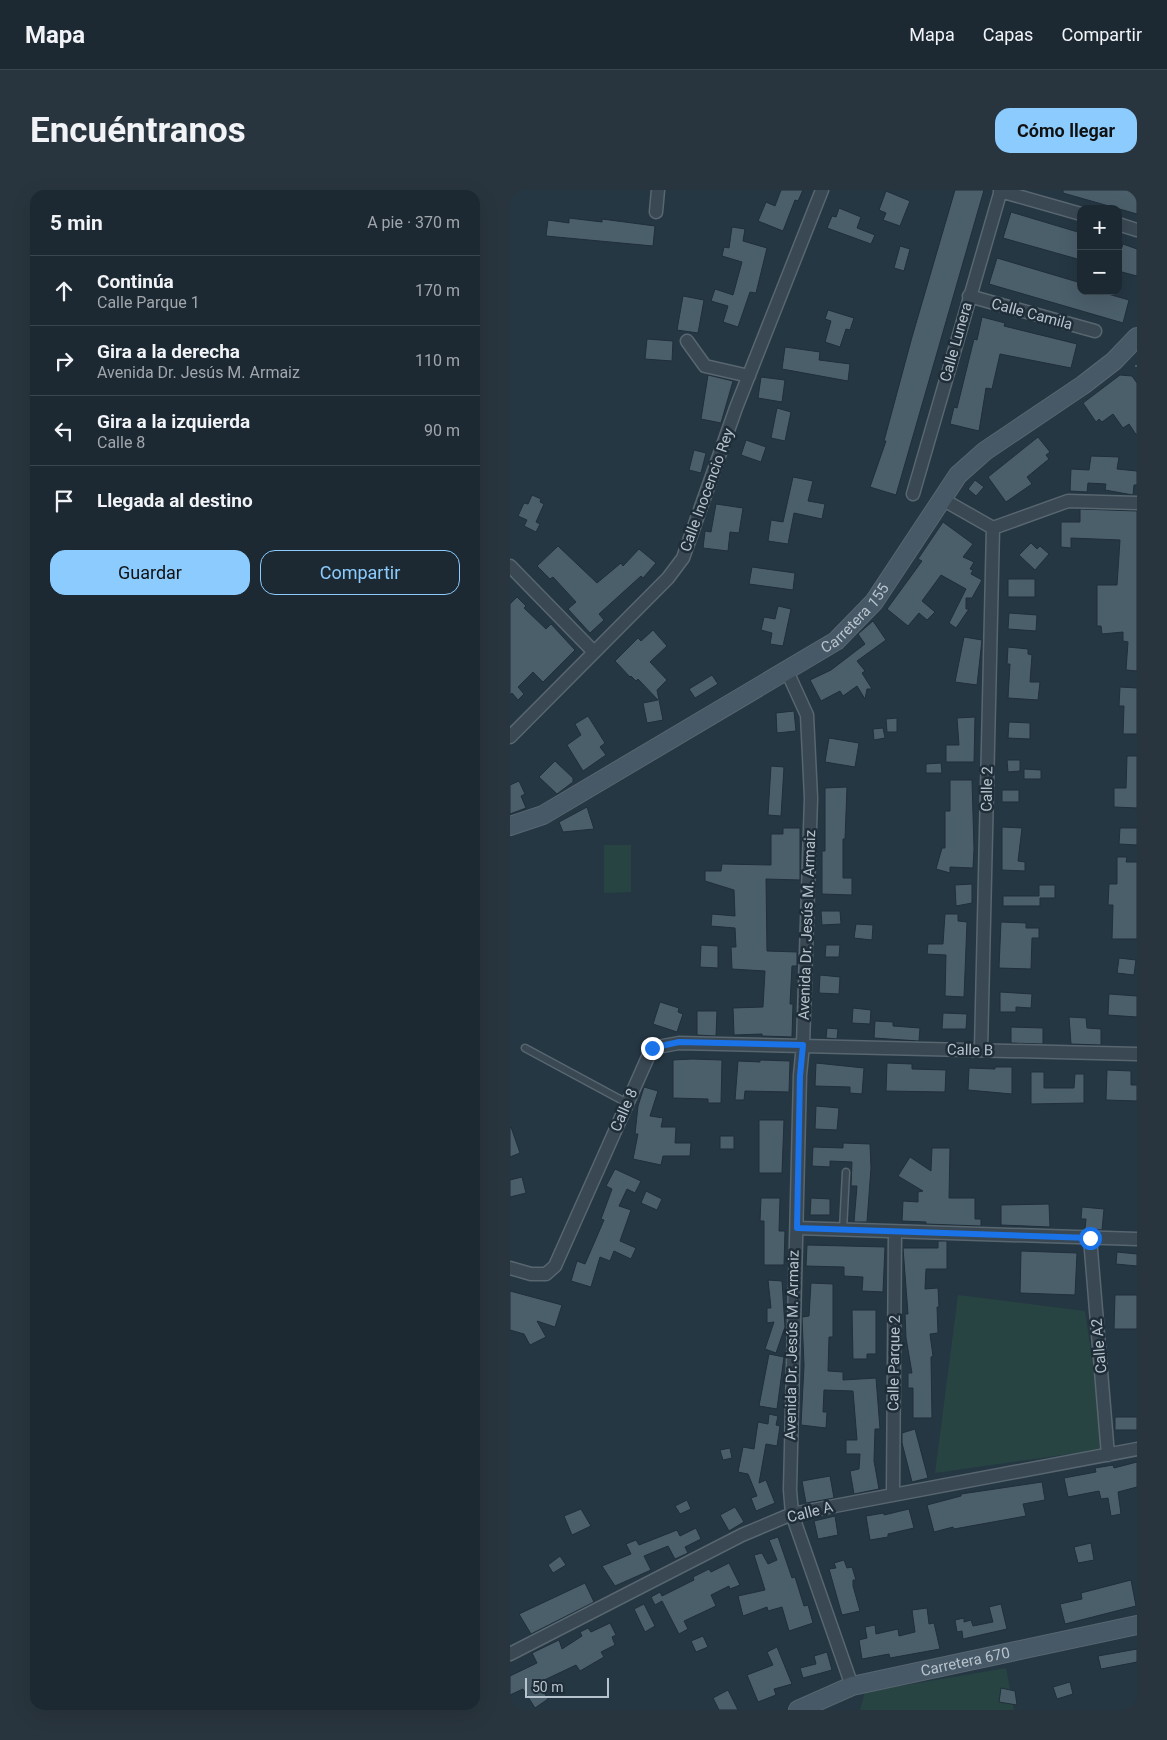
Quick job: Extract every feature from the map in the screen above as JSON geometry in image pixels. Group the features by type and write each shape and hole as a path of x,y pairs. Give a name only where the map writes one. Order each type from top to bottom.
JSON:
{"street":[{"path":"656,212 658,190"},
{"name":"Calle Inocencio Rey","path":"510,737 548,701 593,651 668,578 683,558 749,376 822,190"},
{"path":"1000,190 1077,213"},
{"name":"Calle Lunera","path":"913,494 1000,190"},
{"path":"1122,225 1137,230"},
{"name":"Calle Camila","path":"969,296 1096,331"},
{"name":"Carretera 155","path":"510,826 543,815 836,641 874,602 958,475 985,451 1083,386 1114,361 1137,338"},
{"path":"686,341 705,366 749,376"},
{"path":"942,499 993,528 1068,501 1137,503"},
{"name":"Calle 2","path":"981,1050 993,528"},
{"path":"510,566 593,651"},
{"name":"Avenida Dr. Jesús M. Armaiz","path":"786,669 807,715 811,798 803,1045 800,1076 790,1490 792,1514 852,1686"},
{"name":"Calle 8","path":"510,1268 531,1274 546,1274 555,1266 652,1048 679,1042 803,1045"},
{"name":"Calle B","path":"803,1045 1137,1054"},
{"path":"797,1228 1137,1239"},
{"name":"Calle Parque 2","path":"893,1494 896,1232"},
{"name":"Calle A2","path":"1090,1238 1108,1455"},
{"name":"Calle A","path":"510,1654 742,1535 792,1514 1137,1449"},
{"name":"Carretera 670","path":"798,1710 852,1686 1137,1625"}],"lane":[{"path":"525,1048 628,1103"},
{"path":"843,1230 846,1172"}],"green space":[{"path":"604,845 631,845 631,892 604,893"},
{"path":"958,1295 1085,1311 1105,1449 935,1473"},
{"path":"1006,1668 1014,1710 860,1710 865,1692"}],"building":[{"path":"781,190 803,190 798,201 795,200 783,231 758,221 766,202 775,206"},
{"path":"955,190 984,190 896,495 870,487 886,441 884,441 912,337"},
{"path":"1063,190 1137,190 1137,214 1122,210 1122,205 1105,205 1063,193"},
{"path":"886,191 910,201 900,226 883,220 886,213 879,210"},
{"path":"839,208 861,217 857,228 875,235 871,244 827,228 832,216 836,217"},
{"path":"1011,212 1077,232 1077,259 1003,238"},
{"path":"569,218 602,222 602,219 655,226 653,246 546,236 548,220 569,223"},
{"path":"732,227 745,229 743,241 767,248 756,293 750,292 738,327 723,322 728,306 711,301 715,289 733,295 742,262 722,256 724,247 729,248"},
{"path":"1123,244 1137,249 1137,276 1122,272"},
{"path":"900,246 910,249 904,271 894,268"},
{"path":"997,258 1077,282 1077,295 1112,295 1129,300 1123,323 989,284"},
{"path":"683,296 704,300 698,333 677,330"},
{"path":"828,310 854,318 850,330 846,329 840,347 825,342 831,321 825,319"},
{"path":"982,317 1005,323 1004,326 1077,344 1071,368 1000,354 992,389 986,388 979,431 950,424 954,407 957,408 974,339 977,340"},
{"path":"647,339 673,341 672,361 645,359"},
{"path":"785,347 820,352 819,360 850,364 848,381 782,369"},
{"path":"708,375 733,381 721,423 701,419"},
{"path":"1120,375 1132,376 1137,383 1137,436 1129,424 1123,428 1113,414 1102,422 1099,419 1096,422 1083,403"},
{"path":"761,377 785,380 782,402 758,398"},
{"path":"777,408 791,412 785,441 771,438"},
{"path":"1038,437 1050,452 1046,455 1049,459 1027,477 1032,484 1006,502 988,477"},
{"path":"746,440 766,447 761,462 741,455"},
{"path":"694,450 706,453 701,473 689,470"},
{"path":"1091,456 1119,457 1117,469 1137,471 1137,485 1134,485 1133,495 1105,490 1106,484 1088,483 1087,492 1070,491 1071,469 1089,470"},
{"path":"793,477 813,481 808,501 825,504 822,519 794,513 788,544 768,541 771,520 783,522"},
{"path":"975,480 984,487 976,496 968,489"},
{"path":"532,495 541,499 540,502 544,504 536,522 540,524 536,532 524,526 527,520 518,516 524,503 528,504"},
{"path":"716,504 743,508 739,533 730,532 728,551 703,548 705,531 711,532"},
{"path":"1080,509 1137,511 1137,671 1126,670 1128,642 1123,641 1123,632 1102,634 1101,626 1097,626 1097,585 1117,585 1120,540 1071,538 1071,548 1061,547 1061,522 1080,522"},
{"path":"943,522 973,544 963,557 974,562 970,569 973,570 971,574 982,580 972,598 966,598 966,609 969,609 956,628 949,623 966,589 941,575 922,601 935,612 927,620 919,613 908,626 887,609 922,561 918,559"},
{"path":"1031,543 1037,549 1040,546 1049,554 1035,570 1019,555"},
{"path":"558,546 597,583 621,563 623,566 639,549 656,563 643,578 641,576 599,614 604,620 590,633 568,609 576,602 553,577 550,579 537,566"},
{"path":"752,567 795,573 793,590 749,584"},
{"path":"1008,579 1035,579 1035,597 1008,597"},
{"path":"517,597 526,606 524,608 546,629 551,624 575,650 543,682 533,672 518,687 524,694 518,700 512,693 510,695 510,604"},
{"path":"778,606 791,609 783,646 770,644 772,633 761,630 764,617 775,619"},
{"path":"1009,613 1037,615 1036,631 1008,629"},
{"path":"873,621 886,640 857,661 865,671 862,673 872,689 867,689 865,699 857,686 843,696 840,691 821,701 810,680 831,670 865,644 858,634"},
{"path":"653,630 667,646 650,662 667,680 657,690 663,720 647,723 643,703 658,700 638,679 636,681 630,677 615,661 638,638 641,641"},
{"path":"964,637 982,640 977,685 955,682"},
{"path":"1008,647 1028,649 1028,654 1032,655 1030,682 1040,682 1038,700 1008,698 1010,664 1007,664"},
{"path":"712,675 718,684 695,698 689,689"},
{"path":"1120,687 1137,688 1137,734 1123,734 1124,706 1119,706"},
{"path":"794,711 796,731 777,733 776,713"},
{"path":"588,716 605,743 600,747 606,755 583,771 567,745 581,735 575,724"},
{"path":"975,717 974,762 946,762 946,745 959,745 957,718"},
{"path":"897,718 897,732 887,732 886,719"},
{"path":"1009,722 1030,723 1030,739 1008,738"},
{"path":"883,728 885,738 874,740 873,729"},
{"path":"829,738 859,743 855,767 825,762"},
{"path":"1127,756 1137,756 1137,808 1114,807 1114,788 1126,788"},
{"path":"1007,760 1020,760 1020,771 1008,772"},
{"path":"555,761 573,778 573,782 557,794 539,777"},
{"path":"941,763 942,773 926,773 926,764"},
{"path":"771,766 784,767 781,816 768,815"},
{"path":"1024,769 1041,770 1041,779 1024,779"},
{"path":"950,780 972,780 974,849 973,868 950,867 950,873 936,869 942,848 945,848 945,811 950,811"},
{"path":"519,781 525,794 521,796 526,808 510,814 510,785"},
{"path":"847,787 845,839 843,839 843,878 852,878 852,895 822,894 822,851 825,851 825,788"},
{"path":"1002,790 1019,790 1019,802 1002,802"},
{"path":"587,807 594,829 563,832 559,822"},
{"path":"1002,827 1022,828 1018,861 1025,862 1025,871 1002,870"},
{"path":"783,828 800,828 800,880 766,879 767,951 797,952 797,966 792,966 790,1004 793,1004 792,1037 762,1036 762,1034 734,1035 733,1008 763,1007 765,971 732,969 731,947 736,947 735,928 711,926 712,914 735,916 734,890 705,881 705,871 721,871 722,864 771,865 771,834 783,834"},
{"path":"1120,828 1137,828 1137,845 1119,844"},
{"path":"1117,857 1127,857 1126,862 1137,862 1137,939 1112,939 1113,905 1108,905 1109,884 1117,884"},
{"path":"972,884 972,903 956,906 955,885"},
{"path":"1039,885 1055,885 1055,898 1040,898 1040,906 1003,906 1003,896 1039,896"},
{"path":"821,911 840,911 841,924 822,925"},
{"path":"945,914 958,914 958,921 967,922 964,997 945,996 946,955 927,954 928,944 943,944"},
{"path":"1001,922 1026,923 1026,928 1039,928 1039,938 1032,938 1031,969 999,968"},
{"path":"856,924 873,925 872,940 854,938"},
{"path":"701,945 718,946 718,968 700,967"},
{"path":"826,945 840,945 839,957 825,957"},
{"path":"1119,958 1136,960 1134,975 1117,973"},
{"path":"820,975 840,977 839,994 819,993"},
{"path":"1000,992 1032,994 1031,1008 1016,1007 1016,1012 1000,1012"},
{"path":"1109,994 1137,996 1137,1017 1108,1015"},
{"path":"660,1002 679,1008 678,1012 683,1014 677,1032 653,1024"},
{"path":"853,1008 871,1010 870,1024 852,1023"},
{"path":"697,1011 717,1011 716,1036 697,1035"},
{"path":"943,1013 967,1014 966,1029 942,1029"},
{"path":"1069,1017 1086,1018 1087,1028 1101,1029 1101,1045 1071,1044"},
{"path":"875,1021 893,1022 893,1026 920,1028 919,1041 874,1038"},
{"path":"1011,1027 1043,1028 1043,1044 1011,1043"},
{"path":"827,1028 838,1029 837,1039 826,1038"},
{"path":"673,1060 722,1060 721,1103 708,1103 708,1099 673,1098"},
{"path":"760,1060 790,1061 789,1092 745,1091 744,1100 735,1100 738,1061 760,1062"},
{"path":"816,1063 864,1068 862,1094 850,1093 850,1087 815,1086"},
{"path":"887,1063 912,1064 912,1069 946,1070 945,1092 886,1091"},
{"path":"995,1067 1012,1067 1012,1094 968,1090 969,1068 995,1069"},
{"path":"1107,1070 1131,1071 1131,1085 1137,1085 1137,1101 1106,1100"},
{"path":"1031,1072 1044,1072 1044,1088 1074,1088 1075,1074 1084,1074 1084,1103 1031,1104"},
{"path":"644,1087 658,1091 650,1116 663,1118 661,1127 676,1127 675,1143 691,1143 690,1156 663,1156 661,1165 633,1159 638,1134 635,1134 638,1106"},
{"path":"816,1106 839,1108 837,1130 815,1129"},
{"path":"759,1120 784,1120 782,1173 759,1173"},
{"path":"510,1128 520,1153 510,1157"},
{"path":"720,1136 734,1136 734,1149 720,1149"},
{"path":"843,1143 870,1144 871,1168 867,1222 854,1222 857,1186 851,1186 852,1162 830,1161 830,1167 812,1166 813,1147 843,1148"},
{"path":"932,1148 950,1148 949,1198 975,1198 975,1219 981,1219 981,1226 902,1221 903,1201 918,1202 918,1192 923,1191 898,1176 910,1157 931,1171"},
{"path":"615,1169 641,1181 635,1193 627,1189 619,1206 631,1210 620,1241 636,1248 631,1259 614,1251 610,1261 600,1257 591,1287 571,1281 577,1261 585,1264 604,1220 601,1219 612,1189 606,1186"},
{"path":"522,1177 526,1193 510,1197 510,1180"},
{"path":"646,1191 662,1199 657,1210 641,1203"},
{"path":"761,1198 780,1198 779,1231 785,1231 784,1265 764,1265 764,1221 760,1221"},
{"path":"811,1198 830,1199 830,1215 810,1215"},
{"path":"1049,1204 1050,1227 1001,1225 1001,1205"},
{"path":"1082,1207 1104,1209 1102,1230 1085,1229 1086,1219 1081,1219"},
{"path":"938,1241 947,1241 947,1269 926,1269 925,1289 938,1288 938,1333 930,1334 933,1356 931,1357 932,1418 913,1418 913,1388 908,1388 908,1373 912,1373 906,1338 905,1314 908,1314 903,1248 938,1248"},
{"path":"807,1245 885,1247 883,1292 862,1291 863,1277 844,1276 844,1267 806,1266"},
{"path":"1021,1251 1077,1253 1075,1295 1020,1293"},
{"path":"1117,1252 1137,1254 1137,1266 1116,1264"},
{"path":"768,1280 782,1281 785,1327 776,1353 765,1349 774,1322 767,1323 767,1308 771,1308"},
{"path":"811,1283 833,1284 833,1337 829,1337 828,1371 843,1372 843,1380 876,1378 880,1429 875,1429 874,1461 879,1489 854,1494 850,1471 859,1469 860,1454 846,1454 846,1440 857,1440 853,1391 824,1390 823,1412 827,1412 826,1428 801,1425 804,1365 802,1317 809,1316"},
{"path":"510,1291 562,1305 555,1327 537,1321 546,1337 530,1345 524,1334 510,1330"},
{"path":"1115,1295 1137,1295 1137,1329 1114,1329"},
{"path":"852,1310 876,1310 876,1354 867,1354 867,1359 853,1359"},
{"path":"769,1354 784,1357 777,1409 759,1406"},
{"path":"769,1414 778,1416 776,1425 780,1426 777,1446 766,1444 759,1483 766,1480 775,1503 756,1511 751,1498 757,1496 748,1474 738,1472 743,1447 754,1449 758,1422 768,1424"},
{"path":"1115,1417 1137,1417 1137,1430 1115,1430"},
{"path":"915,1429 928,1478 912,1482 902,1443 902,1433"},
{"path":"730,1448 732,1458 723,1460 720,1450"},
{"path":"1137,1462 1137,1487 1118,1492 1121,1514 1111,1516 1108,1498 1101,1499 1099,1491 1068,1497 1064,1478 1096,1472 1095,1468 1113,1465 1114,1468"},
{"path":"830,1476 834,1498 806,1503 802,1481"},
{"path":"1042,1482 1045,1500 1023,1504 1026,1516 954,1529 953,1527 934,1532 927,1505 961,1496 961,1494"},
{"path":"687,1500 691,1509 680,1514 675,1506"},
{"path":"735,1507 744,1522 729,1531 720,1515"},
{"path":"581,1509 591,1526 572,1535 564,1516"},
{"path":"909,1509 914,1528 888,1534 888,1537 870,1540 866,1516 884,1513 884,1515"},
{"path":"835,1516 838,1535 818,1539 814,1521"},
{"path":"696,1528 701,1539 685,1547 688,1553 675,1559 668,1546 644,1556 651,1570 615,1586 602,1566 631,1554 626,1544 636,1540 639,1545 677,1530 680,1536"},
{"path":"778,1537 792,1578 795,1577 804,1606 808,1605 813,1623 789,1631 782,1607 768,1611 767,1607 743,1616 738,1596 765,1590 754,1555 762,1553 768,1564 777,1560 769,1540"},
{"path":"1091,1543 1094,1560 1078,1563 1074,1547"},
{"path":"560,1556 566,1565 553,1573 548,1565"},
{"path":"844,1560 847,1568 852,1567 856,1580 853,1580 853,1586 860,1611 842,1615 829,1569 836,1568 834,1563"},
{"path":"729,1563 740,1585 730,1589 729,1586 711,1595 716,1606 684,1621 688,1629 679,1634 662,1601 655,1605 651,1597 660,1592 662,1596 694,1580 693,1577 709,1569 711,1572"},
{"path":"1131,1580 1136,1606 1065,1624 1060,1604 1082,1599 1081,1593"},
{"path":"585,1583 594,1602 531,1634 519,1614"},
{"path":"644,1604 655,1626 645,1632 634,1609"},
{"path":"1001,1604 1007,1629 963,1639 962,1631 957,1632 955,1620 964,1618 964,1622 971,1620 973,1626 993,1622 989,1607"},
{"path":"927,1608 929,1624 934,1623 940,1649 890,1658 889,1654 862,1659 859,1640 867,1638 865,1627 875,1625 876,1634 898,1629 899,1636 915,1632 912,1610"},
{"path":"610,1623 616,1635 612,1637 615,1645 601,1652 604,1657 580,1671 576,1665 538,1683 548,1699 535,1708 523,1689 510,1695 510,1676 537,1663 532,1653 559,1640 562,1649 582,1636 580,1632 588,1628 591,1632"},
{"path":"703,1636 708,1647 696,1652 691,1641"},
{"path":"777,1647 792,1684 774,1689 776,1695 758,1702 747,1675 773,1665 767,1652"},
{"path":"1137,1649 1137,1662 1101,1669 1098,1656"},
{"path":"827,1652 832,1670 803,1678 800,1668 816,1664 814,1656"},
{"path":"1070,1682 1073,1694 1057,1699 1053,1687"},
{"path":"1001,1688 1015,1691 1017,1705 999,1702"},
{"path":"728,1690 738,1710 719,1710 713,1698"}],"route":[{"path":"652,1048 679,1042 803,1045 800,1076 797,1228 1090,1238"}]}
